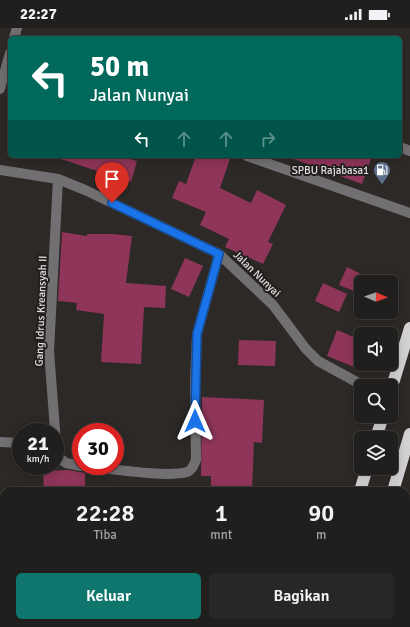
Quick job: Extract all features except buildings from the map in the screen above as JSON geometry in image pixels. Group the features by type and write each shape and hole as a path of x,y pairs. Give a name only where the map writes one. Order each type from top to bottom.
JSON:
{"highway":[{"path":"394,379 410,328"},
{"path":"394,487 410,434"},
{"path":"361,487 365,475"}],"street":[{"path":"0,89 8,60"},
{"path":"268,159 410,213"},
{"name":"Jalan Nunyai","path":"0,170 58,179 85,190 219,254 273,305 306,349 318,361 354,381"},
{"name":"Gang Idrus Kreansyah II","path":"55,423 49,351 58,179"},
{"path":"124,469 165,473 188,472 193,468 196,460 195,383 197,334 219,254"},
{"path":"0,442 12,442"}],"place":[{"name":"SPBU Rajabasa1","path":"382,185"}],"route":[{"path":"112,203 219,254 197,334 195,421"}]}
